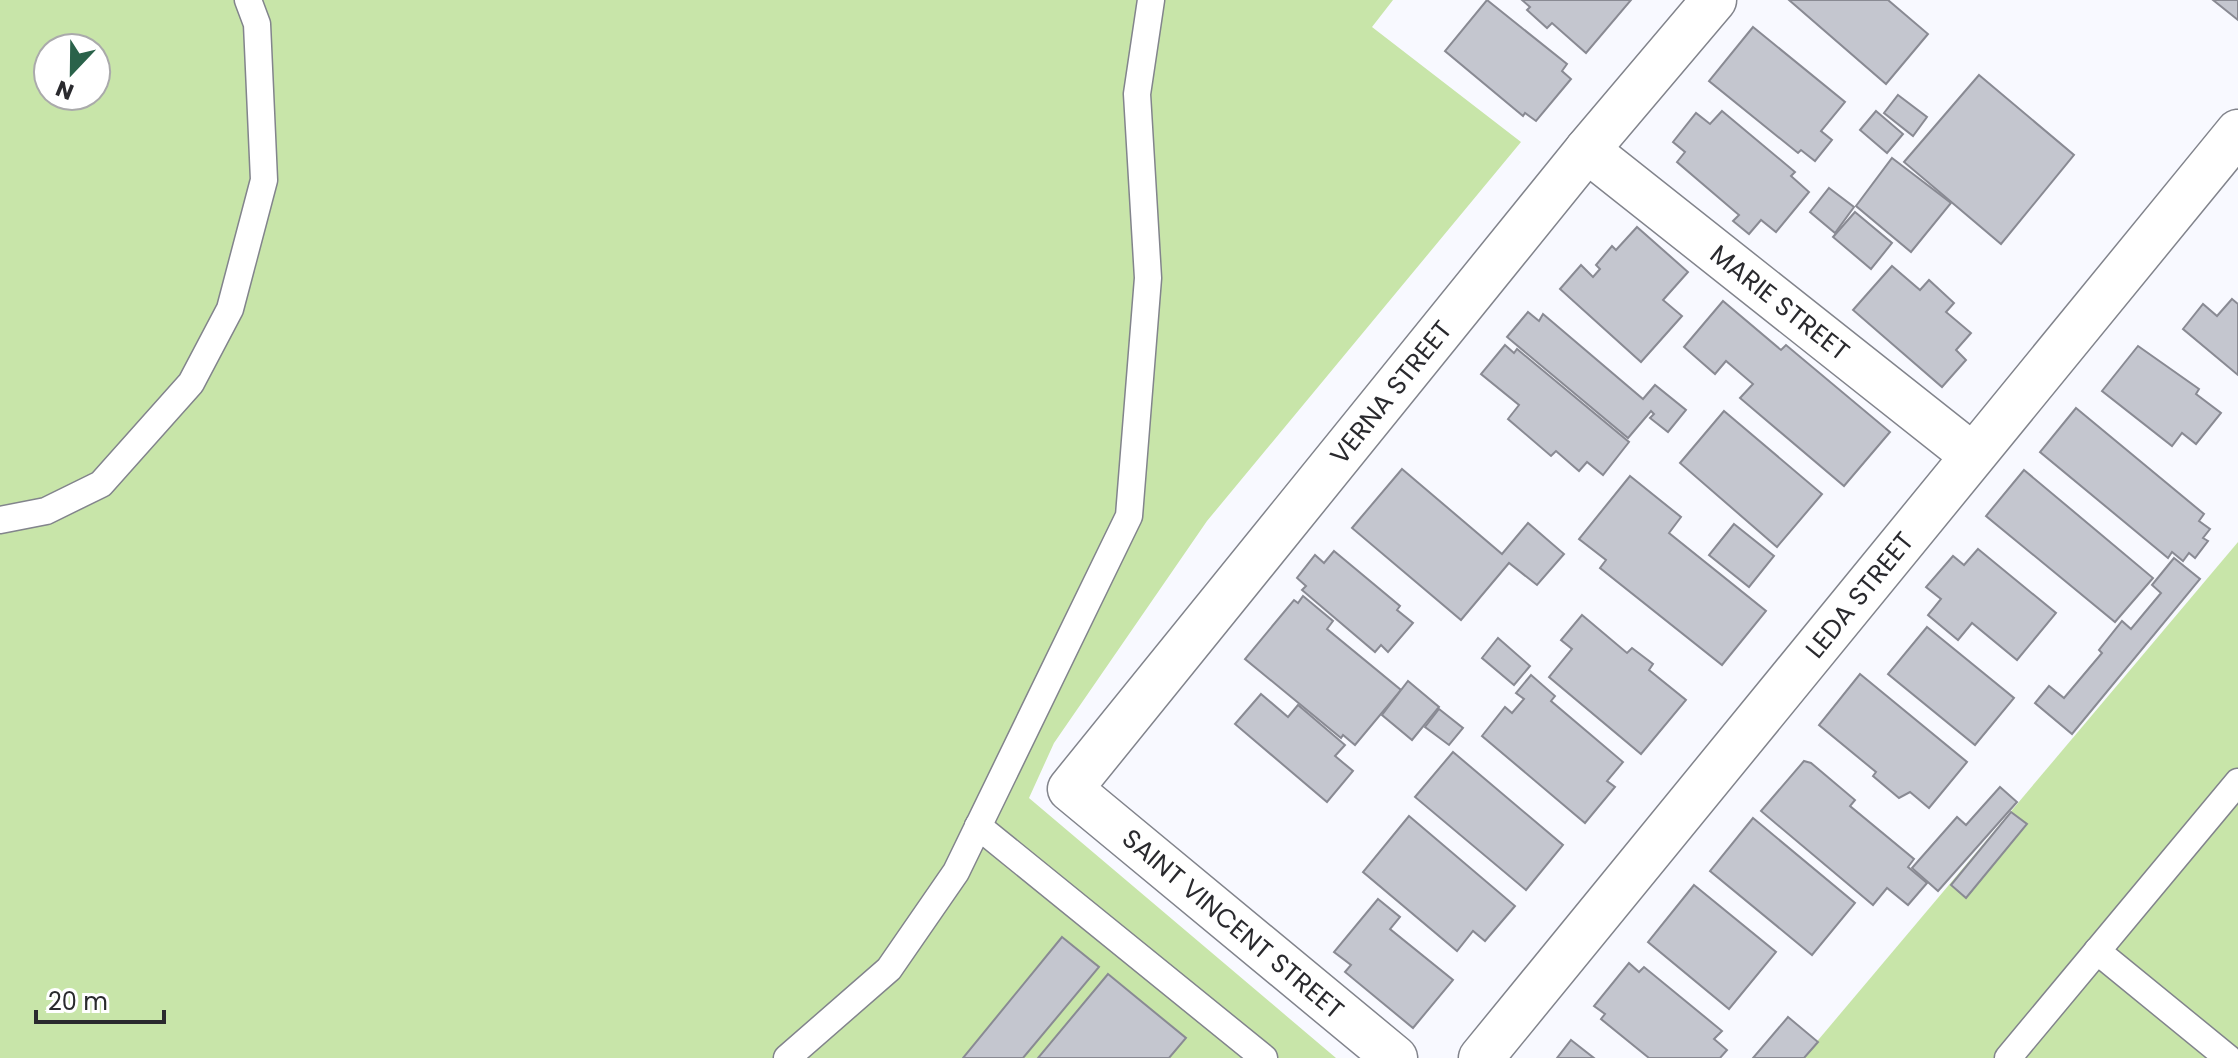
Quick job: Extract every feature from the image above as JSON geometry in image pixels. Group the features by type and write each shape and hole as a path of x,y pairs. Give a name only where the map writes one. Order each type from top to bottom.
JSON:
{"street":[{"name":"VERNA STREET","path":"1070,789 1587,150 1714,0"},
{"name":"LEDA STREET","path":"1481,1058 2238,132"},
{"name":"MARIE STREET","path":"1587,150 1972,455"},
{"name":"SAINT VINCENT STREET","path":"1070,789 1395,1058"}],"lane":[{"path":"0,520 46,511 101,484 191,383 230,309 264,180 257,24 248,0"},
{"path":"787,1058 889,969 956,872 1129,516 1148,278 1137,94 1151,0"},
{"path":"2008,1058 2238,782"},
{"path":"978,826 1256,1056"},
{"path":"2097,951 2228,1058"}],"green space":[{"path":"0,0 1393,0 1372,27 1521,142 1207,521 1054,743 1029,798 1336,1058 0,1058"},
{"path":"2238,542 2238,1058 1803,1058"}],"building":[{"path":"1487,0 1567,64 1562,71 1571,79 1536,121 1525,113 1523,116 1445,51"},
{"path":"1522,0 1631,0 1586,53 1552,23 1547,28 1527,10 1530,7"},
{"path":"1789,0 1888,0 1928,34 1886,84"},
{"path":"2213,0 2238,0 2238,20"},
{"path":"1753,27 1845,102 1821,131 1832,140 1815,161 1801,150 1798,153 1709,81"},
{"path":"1979,75 2074,155 2001,244 1904,162"},
{"path":"1898,95 1927,117 1913,136 1884,113"},
{"path":"1722,111 1795,172 1791,176 1809,192 1776,232 1761,220 1749,234 1733,221 1739,215 1677,162 1685,152 1673,142 1696,113 1710,124"},
{"path":"1876,111 1903,134 1887,153 1860,130"},
{"path":"1892,158 1951,203 1911,252 1856,206"},
{"path":"1829,188 1854,207 1835,233 1810,212"},
{"path":"1855,212 1892,243 1871,269 1833,237"},
{"path":"1637,227 1688,272 1663,300 1682,316 1641,362 1560,289 1581,265 1593,277 1600,269 1596,265 1612,246 1616,250"},
{"path":"1892,266 1920,290 1929,280 1954,303 1946,312 1971,333 1956,350 1966,360 1942,387 1853,310"},
{"path":"2232,299 2238,304 2238,375 2183,329 2203,304 2217,316"},
{"path":"1723,301 1781,350 1786,345 1890,432 1844,486 1740,398 1753,384 1726,361 1715,374 1684,347"},
{"path":"1528,312 1539,321 1543,314 1643,399 1655,385 1686,410 1668,432 1650,418 1654,414 1651,411 1628,438 1507,337"},
{"path":"1505,345 1514,353 1517,349 1629,442 1603,475 1587,462 1579,471 1556,451 1551,456 1508,419 1519,405 1481,374"},
{"path":"2138,346 2199,389 2196,394 2221,413 2196,444 2182,433 2172,446 2102,391"},
{"path":"2076,408 2204,514 2199,521 2210,529 2203,538 2208,541 2195,558 2189,553 2183,561 2172,552 2168,558 2040,452"},
{"path":"1724,411 1822,494 1777,547 1680,463"},
{"path":"1402,469 1502,554 1528,523 1564,554 1537,585 1509,563 1461,620 1352,528"},
{"path":"2024,470 2153,578 2115,622 1986,516"},
{"path":"1630,476 1681,517 1669,533 1766,611 1722,665 1600,568 1606,560 1579,539"},
{"path":"1734,524 1774,556 1749,587 1709,555"},
{"path":"1978,549 2056,613 2017,660 1972,623 1958,640 1928,615 1941,599 1926,587 1953,556 1964,565"},
{"path":"1334,551 1400,606 1397,610 1413,623 1388,652 1381,645 1375,652 1302,590 1306,586 1297,578 1315,555 1324,563"},
{"path":"2174,558 2200,579 2072,734 2035,703 2049,686 2064,698 2102,653 2099,650 2122,621 2131,629 2161,593 2152,585"},
{"path":"1303,596 1333,621 1327,629 1401,690 1355,745 1343,735 1341,738 1245,659 1294,600 1298,603"},
{"path":"1582,615 1627,653 1632,648 1653,664 1649,670 1686,700 1641,754 1549,677 1572,649 1561,640"},
{"path":"1927,627 2014,698 1975,745 1888,674"},
{"path":"1498,638 1530,666 1514,685 1482,658"},
{"path":"1860,674 1967,762 1929,808 1910,792 1899,798 1873,776 1876,772 1819,725"},
{"path":"1531,675 1555,696 1551,701 1623,762 1607,781 1615,787 1585,823 1482,736 1505,707 1512,713 1524,699 1516,693"},
{"path":"1408,681 1439,707 1412,740 1382,715"},
{"path":"1261,694 1288,717 1298,705 1345,745 1335,756 1353,771 1327,802 1235,724"},
{"path":"1439,709 1463,728 1449,745 1425,727"},
{"path":"1453,752 1563,845 1526,890 1415,797"},
{"path":"1804,761 1811,763 1855,800 1850,806 1914,859 1908,867 1927,883 1908,905 1887,888 1873,905 1761,811"},
{"path":"2000,787 2017,802 1938,891 1912,868 1957,817 1966,825"},
{"path":"2011,812 2027,824 1966,898 1951,885"},
{"path":"1409,816 1515,906 1485,941 1473,931 1457,951 1363,872"},
{"path":"1753,818 1855,903 1812,955 1710,871"},
{"path":"1694,885 1776,952 1729,1009 1648,942"},
{"path":"1378,899 1400,917 1390,929 1453,980 1413,1028 1345,972 1351,965 1334,952"},
{"path":"1062,937 1099,967 1023,1058 963,1058"},
{"path":"1629,963 1639,972 1644,967 1722,1031 1714,1039 1727,1050 1720,1058 1649,1058 1601,1019 1605,1014 1594,1006"},
{"path":"1108,974 1186,1038 1169,1058 1038,1058"},
{"path":"1788,1017 1818,1042 1804,1058 1753,1058"},
{"path":"1571,1040 1594,1058 1557,1058"}]}
